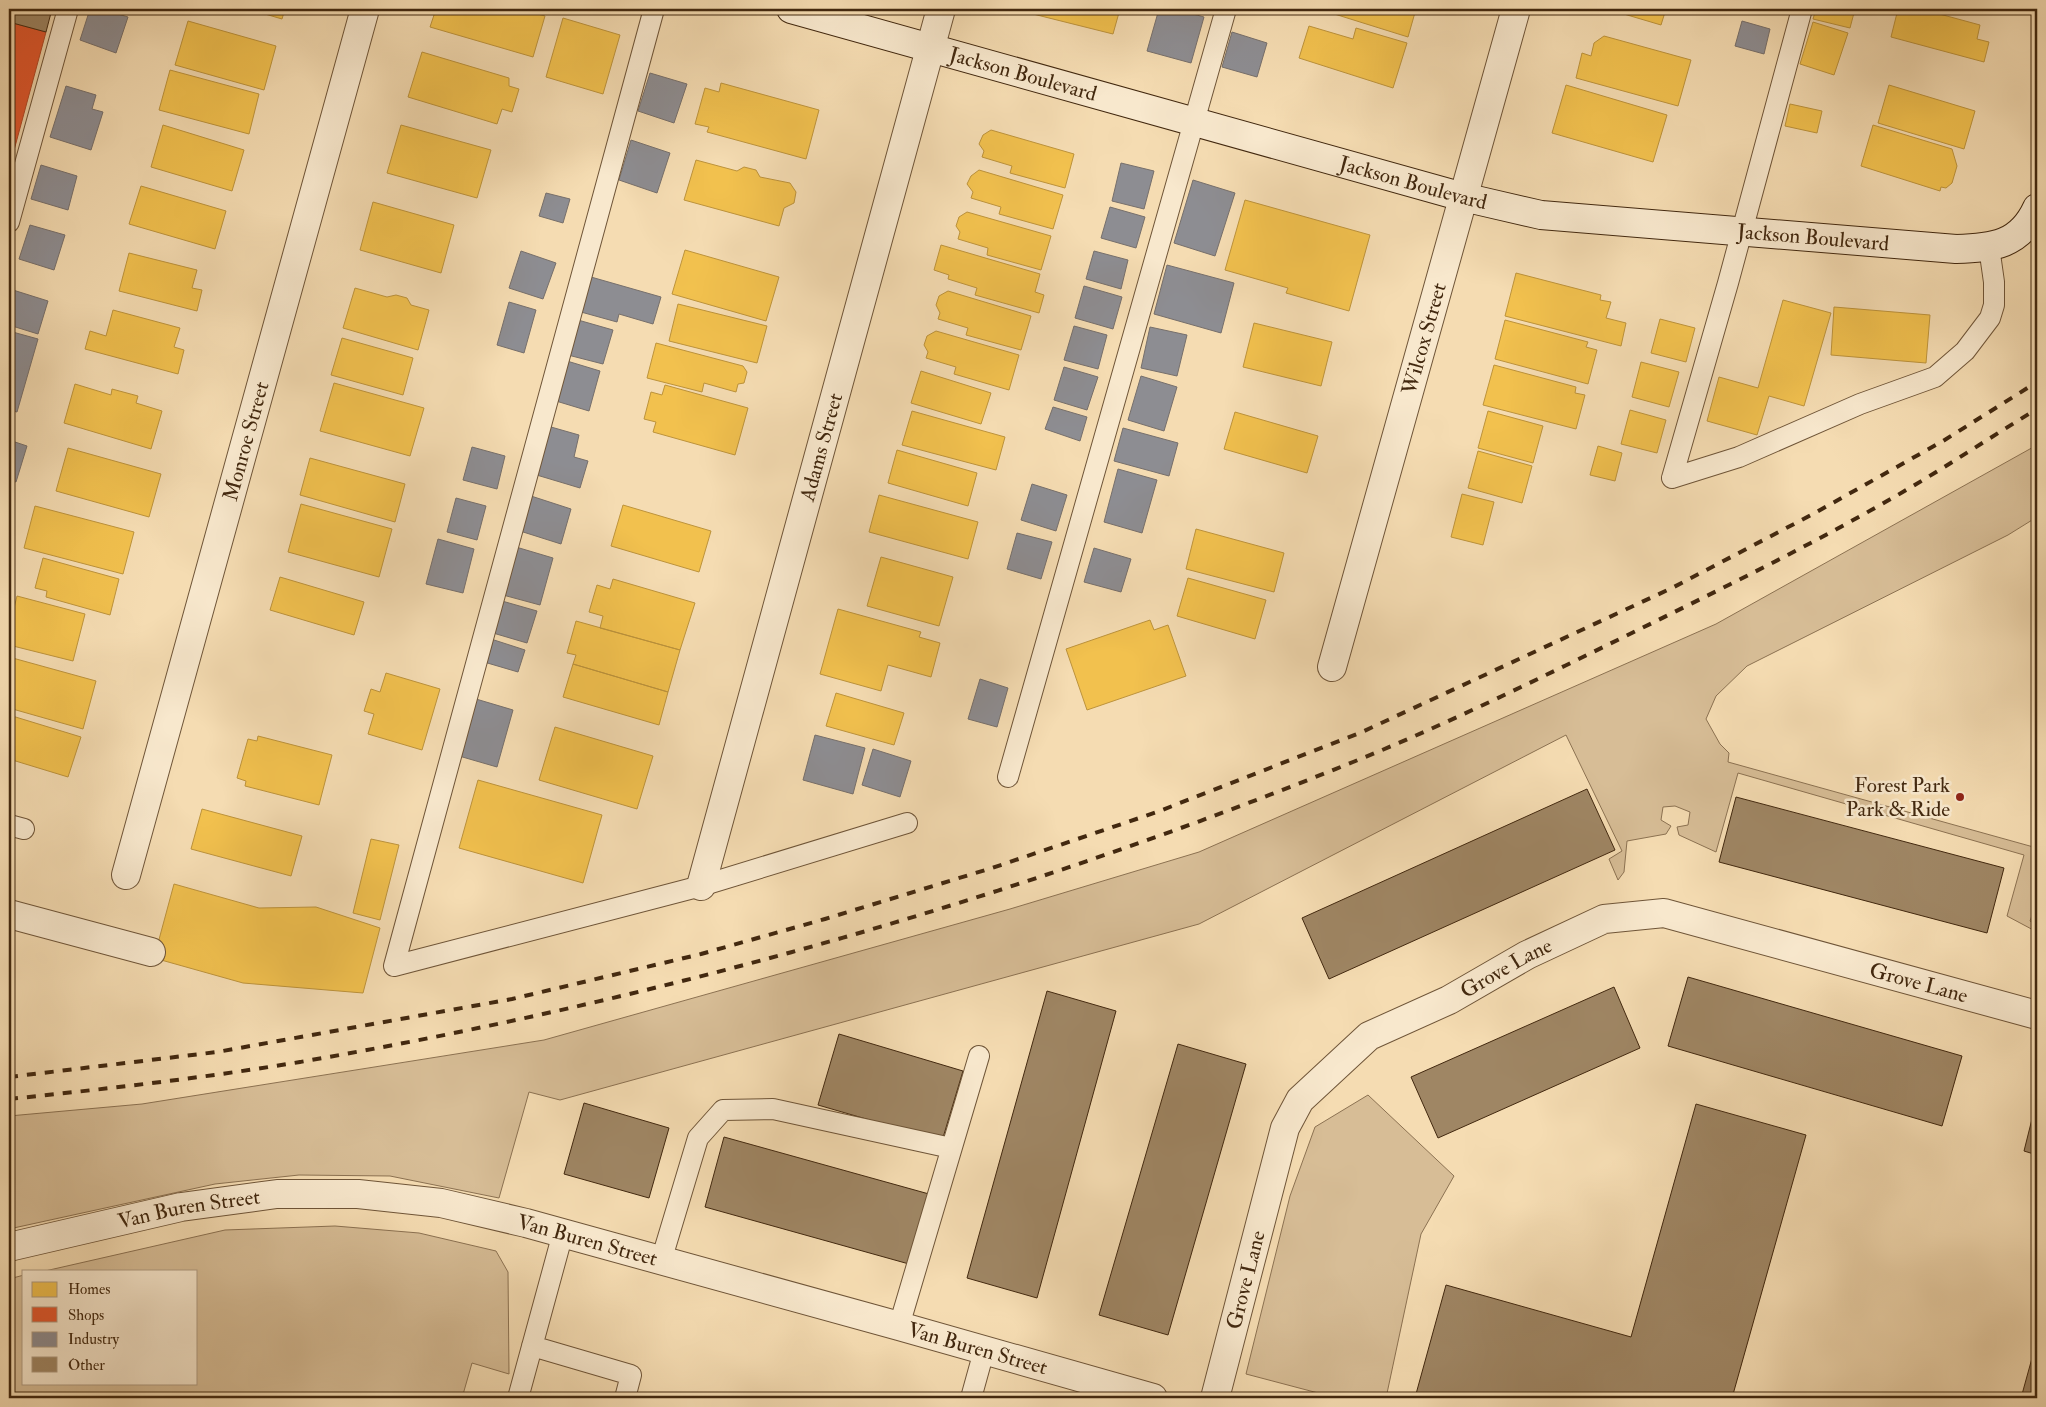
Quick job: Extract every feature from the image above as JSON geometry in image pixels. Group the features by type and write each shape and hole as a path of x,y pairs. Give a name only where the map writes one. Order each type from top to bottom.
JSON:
{"street":[{"name":"Monroe Street","path":"126,875 365,9"},
{"name":"Jackson Boulevard","path":"791,9 1463,197 1541,215 1956,248 1989,247 2014,238 2030,222 2037,208"},
{"name":"Adams Street","path":"701,886 941,9"},
{"name":"Wilcox Street","path":"1332,668 1516,9"},
{"name":"Grove Lane","path":"1214,1398 1285,1128 1300,1100 1369,1036 1449,1000 1527,956 1604,919 1664,913 2037,1014"},
{"path":"9,914 151,952"},
{"name":"Van Buren Street","path":"9,1247 181,1207 277,1194 358,1194 441,1202 562,1233 1153,1398"}],"lane":[{"path":"9,222 68,9"},
{"path":"654,9 394,966 701,886 907,823"},
{"path":"1008,777 1226,9"},
{"path":"1802,9 1672,478 1738,457 1860,404 1935,377 1965,351 1990,318 1994,305 1994,282 1989,247"},
{"path":"899,1326 978,1056"},
{"path":"661,1261 698,1138 723,1110 773,1110 950,1148"},
{"path":"518,1398 562,1233"},
{"path":"532,1346 631,1374 625,1398"},
{"path":"971,1398 984,1351"}],"shaded area":[{"path":"2037,445 2037,517 2008,535 1747,666 1716,696 1706,719 1720,744 1729,753 1728,762 2037,848 2037,907 2035,907 2030,921 2037,926 2037,932 2007,916 2024,855 1738,773 1716,852 1679,835 1677,827 1688,825 1690,812 1675,806 1663,807 1661,820 1671,826 1666,834 1627,841 1624,872 1618,880 1609,859 1622,851 1566,735 1199,924 560,1100 529,1092 499,1198 390,1176 299,1175 215,1184 9,1229 9,1116 142,1104 544,1040 1010,909 1199,852 1716,624"},
{"path":"1368,1095 1454,1176 1421,1234 1386,1398 1337,1398 1246,1374 1290,1196 1315,1127"},
{"path":"335,1226 419,1233 496,1251 508,1272 509,1374 472,1363 462,1398 9,1398 9,1279 22,1276 22,1384 198,1384 198,1270 49,1270 225,1230"}],"building: Homes":[{"path":"248,9 285,9 282,19"},
{"path":"436,9 519,9 545,16 533,57 430,27"},
{"path":"1030,9 1120,9 1113,34 1029,13"},
{"path":"1329,9 1416,9 1408,37 1328,12"},
{"path":"1607,9 1666,9 1661,25"},
{"path":"1816,9 1855,9 1850,28 1813,19"},
{"path":"1898,9 1921,9 1980,25 1977,39 1989,42 1984,62 1891,37"},
{"path":"563,18 620,35 603,94 546,77"},
{"path":"188,21 276,46 264,90 175,65"},
{"path":"1813,22 1848,33 1834,75 1800,64"},
{"path":"1309,26 1353,39 1356,28 1407,43 1393,88 1299,58"},
{"path":"1604,36 1691,60 1678,106 1576,78 1582,53 1591,56 1594,43"},
{"path":"422,52 509,78 509,86 519,89 512,112 502,109 497,124 408,97"},
{"path":"170,70 259,94 249,134 159,110"},
{"path":"721,83 819,110 806,159 707,132 709,127 695,124 705,88 719,92"},
{"path":"1566,85 1667,115 1653,162 1552,133"},
{"path":"1889,85 1975,111 1964,149 1878,123"},
{"path":"1790,104 1822,111 1817,133 1785,126"},
{"path":"163,125 244,150 232,191 151,167"},
{"path":"401,125 491,150 477,198 387,173"},
{"path":"1873,125 1952,149 1957,166 1952,183 1946,188 1941,187 1940,191 1861,166"},
{"path":"991,130 1074,154 1065,188 1010,173 1012,166 982,157 984,151 979,144 983,135"},
{"path":"696,160 737,171 744,167 756,170 760,177 790,183 796,192 794,203 784,208 779,226 684,200"},
{"path":"979,170 1063,195 1053,229 999,214 1001,207 971,198 973,192 967,184 971,176"},
{"path":"141,186 226,211 215,249 129,224"},
{"path":"1245,200 1370,235 1349,311 1286,293 1288,288 1225,270"},
{"path":"373,202 454,225 441,273 360,250"},
{"path":"967,212 1051,236 1041,270 987,255 988,248 958,239 960,232 956,226 959,217"},
{"path":"941,245 1040,274 1035,292 1044,295 1039,313 975,295 977,288 948,279 949,275 934,270"},
{"path":"685,250 779,277 766,321 672,294"},
{"path":"129,253 197,270 192,288 202,290 197,311 119,291"},
{"path":"1516,273 1601,295 1600,300 1611,302 1606,318 1626,323 1621,346 1505,316"},
{"path":"355,288 387,297 396,295 407,298 411,305 429,310 418,350 343,328"},
{"path":"948,291 1031,316 1021,350 966,335 968,328 938,319 940,313 936,305 939,296"},
{"path":"1783,300 1831,313 1804,406 1769,396 1757,435 1707,421 1719,377 1758,388"},
{"path":"678,304 767,326 757,363 669,341"},
{"path":"1834,307 1930,315 1926,363 1831,355"},
{"path":"113,310 180,328 174,347 184,350 178,374 85,349 90,331 106,336"},
{"path":"1660,319 1695,328 1686,362 1651,353"},
{"path":"1505,320 1588,342 1586,347 1597,350 1588,384 1495,359"},
{"path":"1254,323 1332,342 1321,386 1243,367"},
{"path":"936,331 1019,355 1009,390 954,374 956,367 926,358 928,352 924,345 927,336"},
{"path":"342,338 413,358 403,395 331,375"},
{"path":"656,343 743,366 747,372 744,383 738,384 736,392 704,383 702,392 647,378"},
{"path":"1641,362 1679,372 1669,407 1632,397"},
{"path":"1494,365 1576,387 1575,393 1585,395 1576,429 1483,405"},
{"path":"921,371 991,393 981,424 911,403"},
{"path":"334,383 424,408 410,456 320,431"},
{"path":"75,384 111,395 112,389 138,396 136,403 162,411 151,449 64,423"},
{"path":"665,385 748,408 735,455 653,432 656,422 644,419 651,392 662,395"},
{"path":"1630,410 1666,420 1657,453 1621,444"},
{"path":"912,411 1005,437 996,470 902,445"},
{"path":"1488,411 1543,426 1533,463 1478,448"},
{"path":"1235,412 1318,436 1307,473 1224,449"},
{"path":"1598,446 1622,453 1615,481 1590,475"},
{"path":"68,448 161,474 149,517 56,491"},
{"path":"897,450 977,473 968,506 888,483"},
{"path":"1478,451 1532,466 1522,503 1468,488"},
{"path":"310,458 405,484 395,522 300,495"},
{"path":"1462,494 1494,502 1483,545 1451,537"},
{"path":"879,495 978,522 968,559 869,532"},
{"path":"301,504 392,529 379,577 288,552"},
{"path":"623,505 711,531 699,572 611,546"},
{"path":"35,506 134,532 123,574 24,548"},
{"path":"1196,529 1284,553 1274,592 1186,569"},
{"path":"881,557 953,577 939,626 867,606"},
{"path":"43,558 119,579 110,615 46,597 47,591 35,588"},
{"path":"280,577 364,602 354,635 270,610"},
{"path":"1188,578 1266,600 1255,639 1177,616"},
{"path":"613,579 695,603 680,650 600,628 603,616 589,612 597,585 610,589"},
{"path":"17,596 85,614 73,661 9,645 9,628"},
{"path":"838,609 921,632 919,637 940,643 931,677 888,665 881,691 820,674"},
{"path":"1150,620 1154,630 1168,625 1186,676 1087,710 1066,649"},
{"path":"576,621 680,650 668,692 573,664 576,655 567,653"},
{"path":"9,657 96,681 83,729 9,708"},
{"path":"573,664 668,692 659,725 563,697"},
{"path":"386,673 440,689 422,750 368,734 374,714 364,711 371,689 380,692"},
{"path":"836,693 904,713 894,745 826,726"},
{"path":"9,715 81,737 68,777 9,759"},
{"path":"555,727 653,756 637,809 539,780"},
{"path":"258,736 332,755 319,805 245,786 246,781 237,778 248,739 257,741"},
{"path":"478,780 602,815 583,883 459,848"},
{"path":"202,809 302,836 291,876 191,849"},
{"path":"371,839 399,845 380,920 353,913"},
{"path":"174,884 259,908 316,907 380,928 363,993 243,983 154,958"}],"building: Shops":[{"path":"9,22 46,32 10,165 9,165"}],"building: Industry":[{"path":"90,9 101,9 128,17 116,53 80,40"},
{"path":"1159,9 1175,9 1204,17 1191,63 1147,51"},
{"path":"1742,21 1770,29 1764,54 1735,46"},
{"path":"1232,32 1267,43 1257,77 1222,67"},
{"path":"650,73 687,84 674,123 638,111"},
{"path":"66,86 96,95 92,109 103,112 91,150 50,137"},
{"path":"631,140 670,153 657,193 619,180"},
{"path":"1121,163 1154,171 1144,209 1112,201"},
{"path":"41,165 77,176 68,210 31,199"},
{"path":"1193,180 1235,193 1215,256 1174,243"},
{"path":"546,193 570,199 563,223 539,216"},
{"path":"1110,207 1145,217 1136,248 1101,238"},
{"path":"30,225 65,235 54,270 19,259"},
{"path":"521,251 556,263 543,299 509,288"},
{"path":"1094,251 1128,260 1121,289 1086,279"},
{"path":"1167,265 1234,283 1221,333 1154,314"},
{"path":"591,277 661,297 653,324 619,314 617,322 581,312"},
{"path":"1084,286 1122,297 1113,329 1075,318"},
{"path":"13,290 48,301 38,334 9,325 9,302"},
{"path":"509,302 536,310 524,353 497,345"},
{"path":"578,320 613,330 603,364 568,355"},
{"path":"1074,326 1107,335 1098,369 1064,360"},
{"path":"1150,327 1187,335 1177,376 1141,368"},
{"path":"9,331 38,339 17,412 9,410"},
{"path":"567,361 600,371 589,411 556,401"},
{"path":"1064,367 1098,377 1087,410 1054,400"},
{"path":"1141,376 1177,387 1164,431 1128,420"},
{"path":"1053,407 1087,417 1080,441 1045,429"},
{"path":"544,425 579,435 574,457 588,461 580,488 530,473"},
{"path":"1123,428 1178,443 1169,476 1114,461"},
{"path":"9,440 27,446 16,482 9,480"},
{"path":"472,447 505,456 497,489 463,480"},
{"path":"1118,469 1157,480 1142,533 1104,522"},
{"path":"1032,484 1067,495 1056,531 1021,520"},
{"path":"531,496 571,509 561,544 520,531"},
{"path":"456,498 486,506 477,540 447,532"},
{"path":"1017,533 1052,542 1041,579 1007,569"},
{"path":"438,539 474,549 463,593 426,584"},
{"path":"516,547 553,558 540,605 503,595"},
{"path":"1094,548 1131,559 1121,592 1084,582"},
{"path":"502,601 537,611 527,643 493,633"},
{"path":"491,639 525,650 518,672 484,662"},
{"path":"980,679 1008,688 997,727 968,719"},
{"path":"476,699 513,710 497,767 459,756"},
{"path":"815,735 865,748 853,794 803,780"},
{"path":"873,749 911,761 900,797 862,785"}],"building: Other":[{"path":"9,9 52,9 46,32 9,22"},
{"path":"1587,789 1615,850 1329,979 1302,918"},
{"path":"1736,797 2004,868 1987,933 1719,862"},
{"path":"1688,977 1962,1056 1942,1126 1668,1046"},
{"path":"1614,987 1640,1048 1438,1138 1411,1077"},
{"path":"1047,991 1116,1011 1037,1298 967,1278"},
{"path":"839,1034 963,1071 942,1141 818,1105"},
{"path":"1178,1044 1246,1064 1168,1335 1099,1315"},
{"path":"2037,1099 2037,1155 2024,1151"},
{"path":"584,1103 669,1128 649,1198 564,1174"},
{"path":"1696,1104 1806,1135 1732,1398 1430,1398 1416,1394 1446,1285 1631,1337"},
{"path":"724,1137 929,1194 909,1264 705,1207"},
{"path":"2037,1340 2037,1398 2021,1398"}],"railway":[{"path":"9,1077 217,1052 512,999 701,954 825,919 992,868 1157,812 1362,732 1672,588 1813,514 1943,441 2037,382"},
{"path":"9,1099 154,1083 300,1062 435,1037 569,1008 702,976 834,940 966,901 1096,858 1225,812 1353,762 1497,699 1774,562 1842,526 1924,479 2037,409"}],"place":[{"name":"Forest Park Park & Ride","path":"1960,797"}]}
